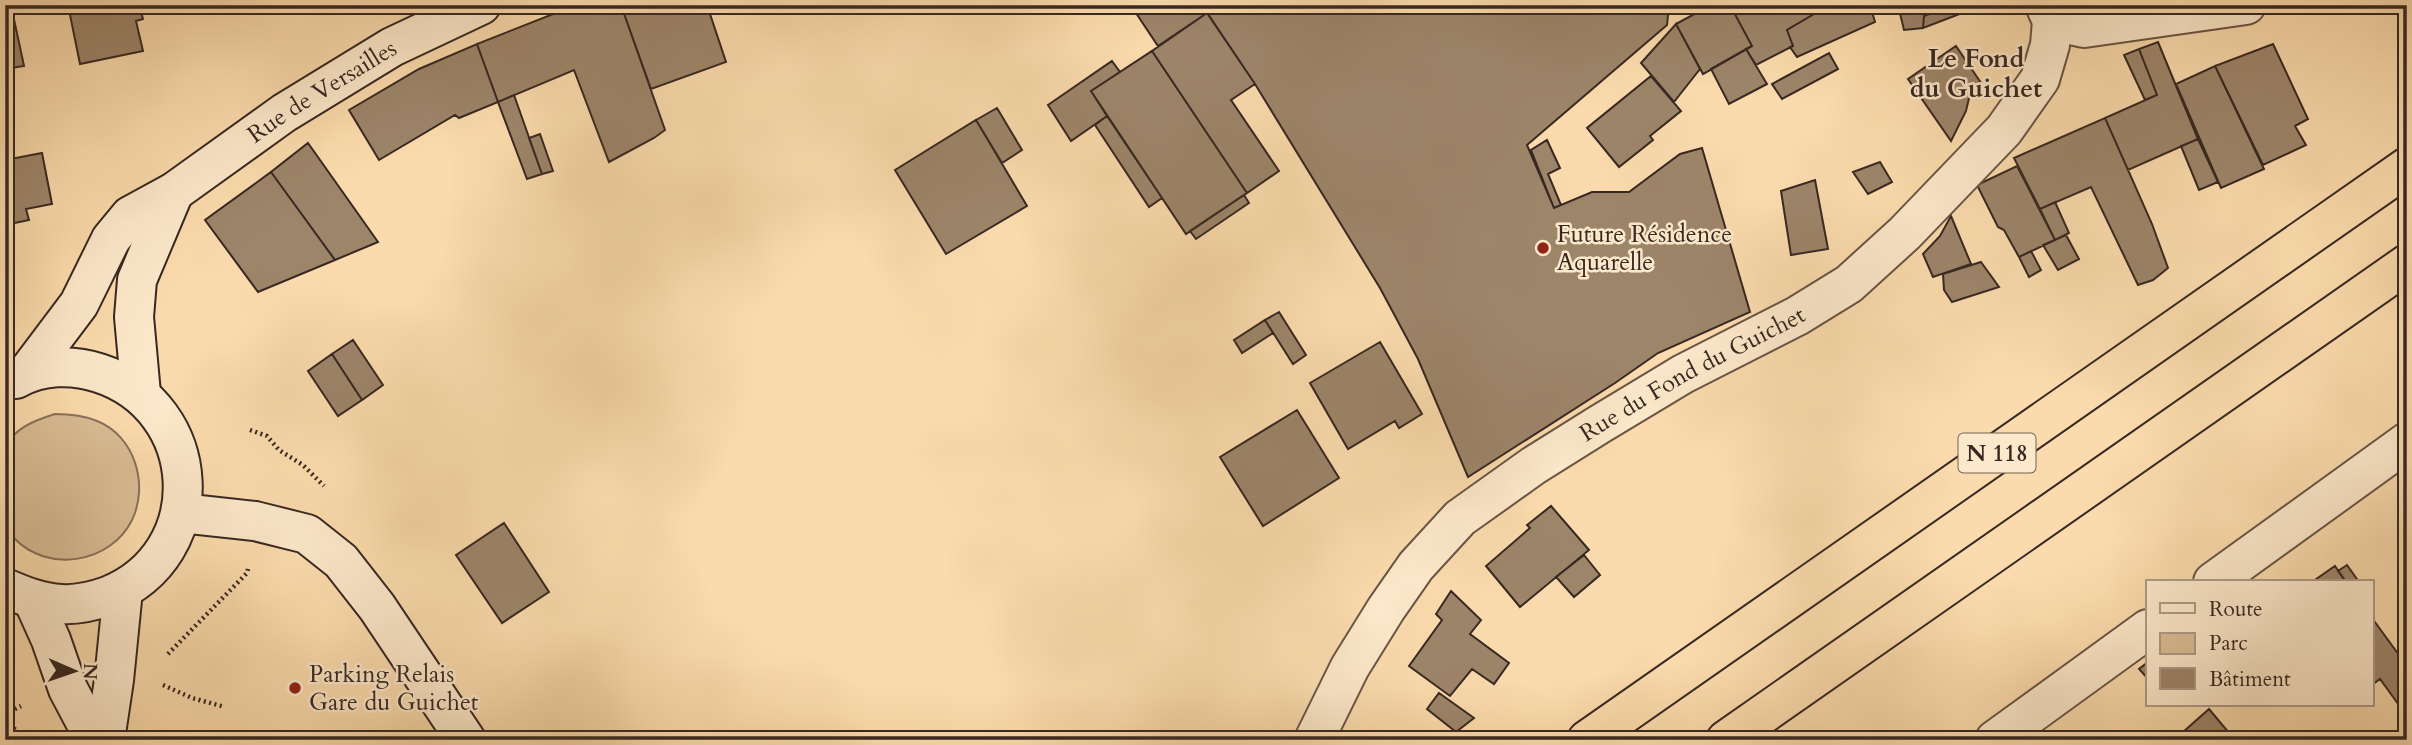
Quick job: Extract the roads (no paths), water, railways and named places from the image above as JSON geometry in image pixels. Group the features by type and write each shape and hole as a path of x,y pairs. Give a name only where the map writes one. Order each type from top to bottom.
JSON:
{"highway":[{"name":"N 118","path":"1587,740 2407,167"},
{"path":"1726,740 2407,264"}],"main road":[{"name":"Rue de Versailles","path":"16,379 79,304 111,239 130,216 174,192 294,107 392,47 481,5"},
{"path":"2048,13 2084,28 2246,5"},
{"name":"Rue du Fond du Guichet","path":"1314,740 1350,667 1386,609 1416,566 1460,518 1533,466 1682,374 1797,316 1849,284 1905,233 2004,130 2040,79 2050,45 2048,13"},
{"path":"141,394 134,317 137,280 174,192"},
{"path":"16,379 57,367 88,369 116,378 141,394 163,419 177,448 184,480 181,513 169,543 149,570 123,590 94,601 63,605 19,594"},
{"path":"2216,580 2407,442"},
{"path":"181,513 255,521 307,534 341,561 377,607 466,740"},
{"path":"105,740 123,590"},
{"path":"19,594 51,640 68,689 95,740"},
{"path":"1995,740 2146,630"}],"place":[{"name":"Future Résidence Aquarelle","path":"1543,248"},
{"name":"Parking Relais Gare du Guichet","path":"295,688"}],"district":[{"name":"Le Fond du Guichet","path":"1976,73"}]}
